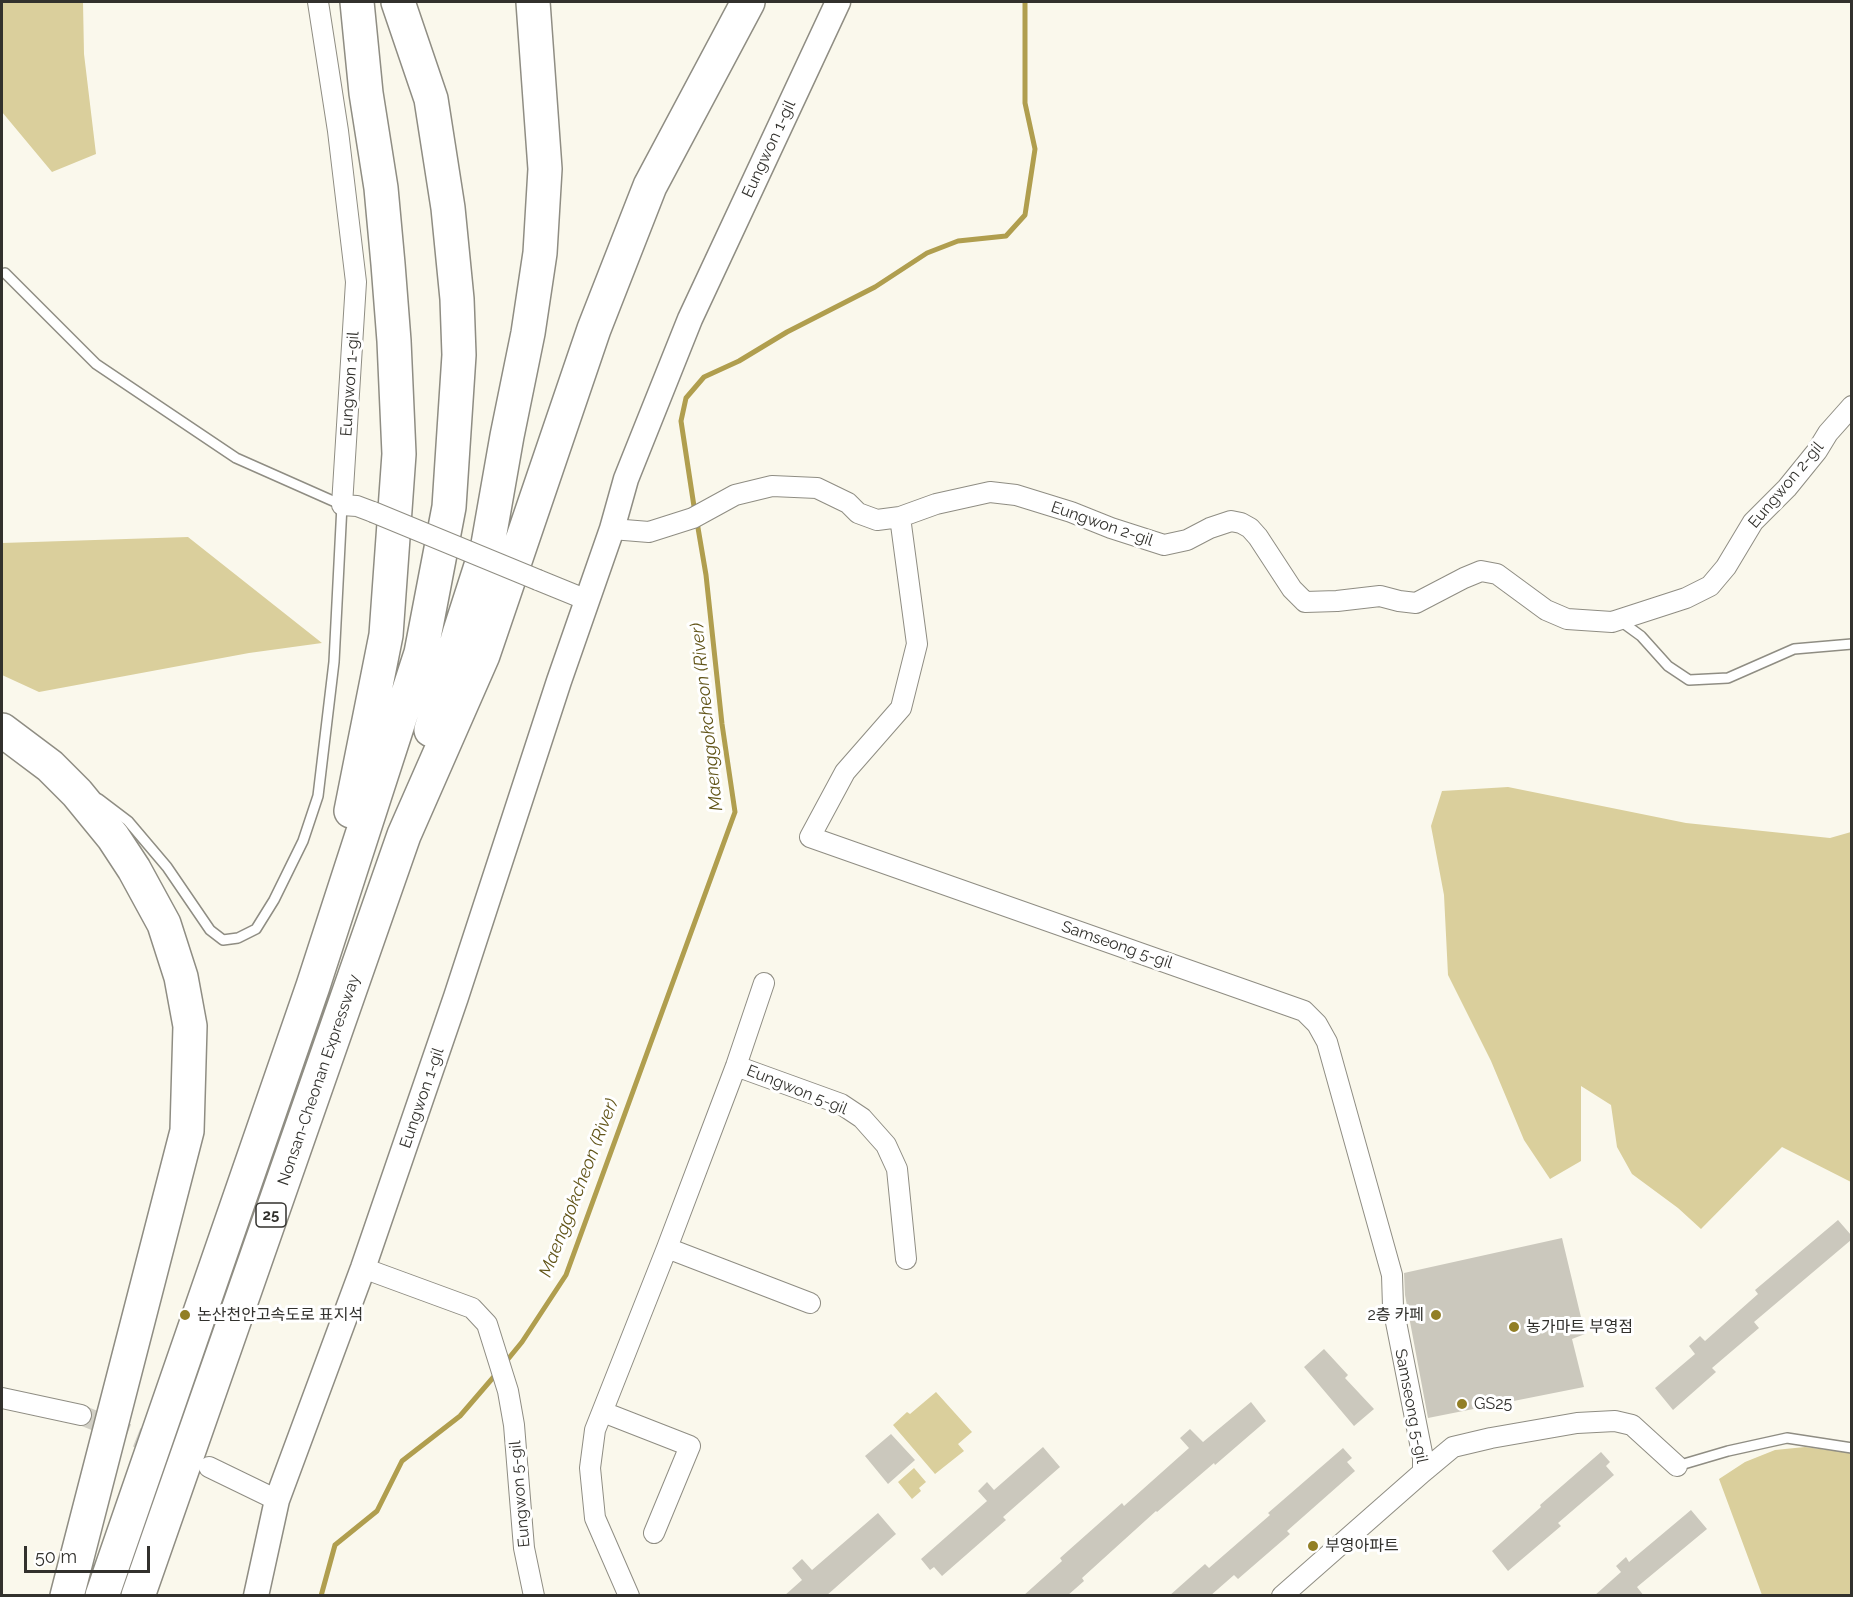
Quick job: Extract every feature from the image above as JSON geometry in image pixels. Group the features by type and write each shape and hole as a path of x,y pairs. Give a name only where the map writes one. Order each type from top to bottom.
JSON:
{"highway":[{"path":"313,986 349,824 386,635 399,454 394,341 381,188 366,93 357,2"},
{"path":"313,986 421,653 449,507 459,355 457,299 448,208 431,99 398,2"},
{"path":"404,835 430,734 488,544 530,322 540,254 545,169 533,2"},
{"path":"404,835 483,655 594,329 650,186 748,2"},
{"path":"2,730 50,766 93,811 134,869 164,924 181,977 190,1026 187,1131 67,1596"},
{"name":"Nonsan-Cheonan Expressway","path":"138,1596 404,835"},
{"name":"25","path":"102,1596 313,986"}],"street":[{"name":"Eungwon 1-gil","path":"318,2 338,131 356,282 342,505"},
{"name":"Eungwon 1-gil","path":"256,1596 277,1500 363,1268 456,997 559,681 612,529 626,479 690,319 838,2"},
{"name":"Eungwon 2-gil","path":"612,529 650,532 694,517 735,495 772,486 817,488 848,503 858,513 877,520 900,517 936,504 990,492 1016,495 1164,545 1187,540 1210,528 1231,521 1241,523 1250,528 1258,537 1292,589 1305,602 1380,596 1416,603 1464,578 1481,572 1497,574 1546,610 1567,619 1612,621 1686,598 1710,585 1726,567 1753,522 1786,488 1851,406"},
{"path":"342,505 357,506 373,512 587,600"},
{"name":"Samseong 5-gil","path":"900,517 917,644 901,708 845,772 810,837 1304,1011 1311,1017 1327,1042 1392,1275 1393,1306 1423,1458 1423,1472"},
{"path":"736,1066 764,983"},
{"name":"Eungwon 5-gil","path":"629,1596 595,1518 590,1468 595,1430 736,1066 842,1104 862,1118 886,1145 897,1169 906,1259"},
{"path":"667,1248 810,1304"},
{"name":"Eungwon 5-gil","path":"363,1268 472,1308 488,1324 508,1392 514,1425 524,1548 534,1596"},
{"path":"2,1398 81,1415"},
{"path":"603,1412 690,1446 654,1533"},
{"name":"Samseong 5-gil","path":"1282,1596 1454,1447 1577,1423 1615,1420 1632,1425 1677,1466"},
{"path":"209,1467 277,1500"}],"lane":[{"path":"4,273 96,364 236,458 342,505 334,662 318,796 303,841 274,900 256,929 238,938 223,940 210,930 167,867 128,821 50,766"},
{"path":"1618,619 1641,636 1668,666 1689,680 1728,678 1794,649 1851,644"},
{"name":"Samseong 5-gil","path":"1677,1466 1728,1451 1787,1438 1851,1448"}],"shaded area":[{"path":"2,2 83,2 84,54 96,154 52,172 2,112"},
{"path":"188,537 322,643 249,653 39,692 2,675 2,543"},
{"path":"1508,787 1686,823 1830,838 1851,832 1851,1182 1782,1147 1701,1229 1678,1208 1632,1174 1617,1147 1611,1105 1581,1086 1581,1161 1550,1179 1524,1140 1491,1061 1448,975 1444,895 1431,826 1442,791"},
{"path":"936,1392 972,1432 958,1444 964,1451 935,1474 893,1425"},
{"path":"1805,1447 1851,1453 1851,1595 1762,1595 1719,1479 1745,1462 1775,1450"},
{"path":"914,1468 926,1482 919,1488 921,1491 912,1499 898,1482"}],"building":[{"path":"1838,1220 1851,1235 1851,1240 1754,1322 1759,1328 1712,1368 1716,1372 1673,1410 1655,1388 1695,1354 1689,1346 1700,1336 1705,1341 1758,1294 1755,1290"},
{"path":"1562,1238 1585,1334 1572,1339 1584,1387 1428,1418 1405,1295 1404,1273"},
{"path":"1324,1349 1348,1375 1345,1378 1374,1409 1354,1426 1304,1367"},
{"path":"1251,1402 1266,1421 1156,1511 1082,1578 1084,1581 1067,1596 1023,1596 1062,1561 1060,1558 1122,1503 1124,1506 1189,1448 1180,1438 1190,1429 1203,1442"},
{"path":"891,1434 915,1460 888,1484 865,1456"},
{"path":"1043,1447 1060,1467 1003,1517 1006,1520 942,1576 934,1567 930,1570 921,1559 987,1501 978,1491 987,1482 994,1490"},
{"path":"1343,1448 1352,1458 1347,1462 1355,1471 1287,1531 1290,1534 1238,1579 1234,1575 1210,1596 1169,1596 1205,1564 1209,1568"},
{"path":"1601,1452 1610,1462 1606,1466 1614,1475 1558,1523 1561,1526 1508,1571 1492,1551"},
{"path":"1691,1510 1707,1529 1637,1587 1644,1596 1594,1596 1621,1572 1616,1566 1626,1557 1629,1562"},
{"path":"878,1513 896,1534 826,1596 784,1596 802,1580 792,1568 802,1559 812,1570"}],"waterway":[{"name":"Maenggokcheon (River)","path":"695,513 681,421 686,398 704,377 739,361 787,332 875,287 927,253 958,241 1006,236 1025,215 1035,149 1025,103 1025,2"},
{"name":"Maenggokcheon (River)","path":"504,1364 522,1342 566,1275 735,812 722,724 706,575 697,522"},
{"name":"Maenggokcheon (River)","path":"321,1596 335,1545 377,1511 402,1461 460,1416 497,1373"}],"tunnel":[{"path":"81,1415 196,1461"}],"place":[{"name":"논산천안고속도로 표지석","path":"185,1315"},
{"name":"2층 카페","path":"1436,1315"},
{"name":"농가마트 부영점","path":"1514,1327"},
{"name":"GS25","path":"1462,1404"},
{"name":"부영아파트","path":"1313,1546"}]}
